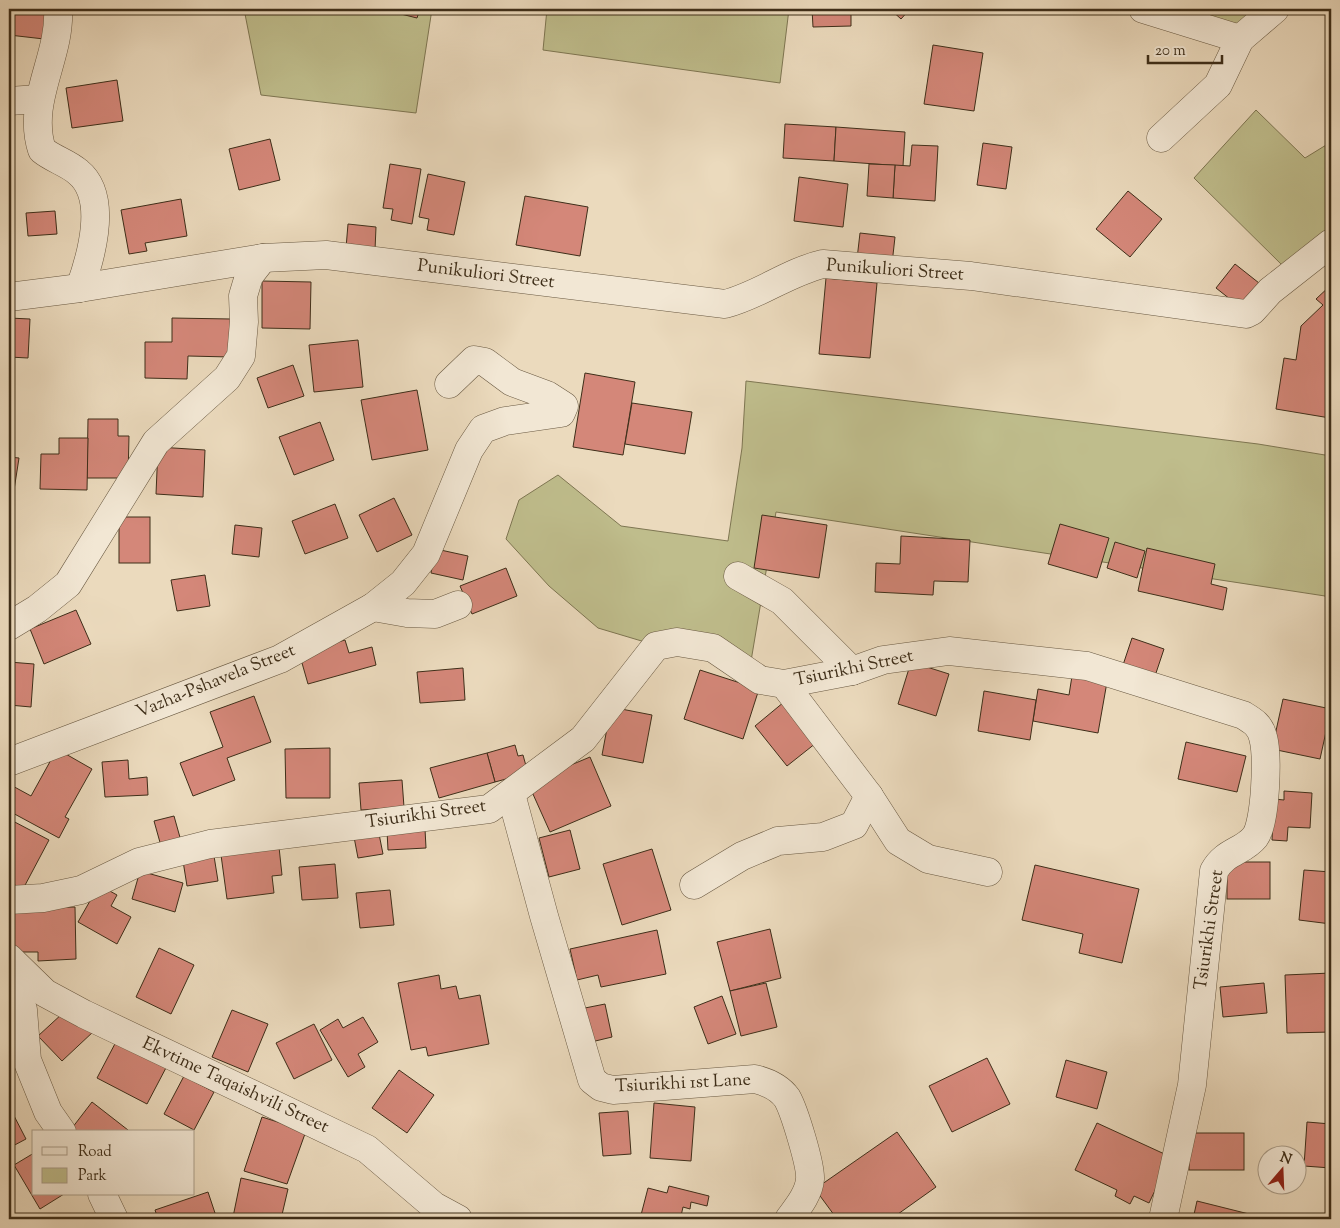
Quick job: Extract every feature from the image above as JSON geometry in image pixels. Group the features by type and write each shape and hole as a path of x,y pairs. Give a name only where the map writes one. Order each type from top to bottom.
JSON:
{"street":[{"path":"58,9 59,26 38,99 39,142 42,150 78,171 88,182 94,196 94,232 90,260 80,288"},
{"path":"1143,9 1240,39"},
{"path":"1161,138 1218,85 1240,39 1275,9"},
{"path":"9,101 38,99"},
{"name":"Punikuliori Street","path":"9,297 80,288 263,258 326,255 725,304 746,299 803,268 823,264 971,276 1246,314 1331,243"},
{"path":"9,626 37,609 68,584 156,442 227,378 241,356 244,322 243,296 249,276 263,258"},
{"name":"Vazha-Pshavela Street","path":"9,762 280,659 373,607 403,583 426,554 469,450 483,429 505,421 561,414 564,406 547,395 512,382 485,362 474,360 449,384"},
{"path":"738,576 782,601 852,671"},
{"path":"373,607 407,613 435,614 458,604"},
{"name":"Tsiurikhi Street","path":"9,900 43,898 81,890 139,862 210,844 489,809 583,739 656,646 677,642 713,648 760,680 784,684 852,671 883,660 949,651 1087,666 1243,715 1257,723 1264,737 1266,790 1260,825 1255,836 1227,854 1219,861 1214,871 1192,1085 1163,1219"},
{"path":"784,684 869,796 898,841 928,859 988,872"},
{"name":"Tsiurikhi 1st Lane","path":"511,794 592,1080 601,1087 613,1090 755,1079 772,1084 787,1098 808,1159 810,1180 802,1201 788,1219"},
{"path":"694,885 742,856 778,841 822,837 854,824 869,796"},
{"path":"10,960 16,1012 27,1060 48,1112 61,1130"},
{"name":"Ekvtime Taqaishvili Street","path":"10,960 45,993 84,1014 367,1148 434,1206 458,1219"},
{"path":"103,1196 114,1219"}],"green space":[{"path":"244,9 432,9 416,113 261,95"},
{"path":"547,9 789,9 780,83 543,50"},
{"path":"1176,9 1258,9 1238,27"},
{"path":"1256,110 1305,158 1331,142 1331,230 1283,266 1194,178"},
{"path":"746,381 1258,444 1331,456 1331,606 1325,596 776,512 749,673 598,628 549,586 506,539 519,500 558,475 621,526 728,541 742,448"}],"building":[{"path":"9,9 47,9 44,39 9,35"},
{"path":"390,9 420,9 417,18 389,11"},
{"path":"812,9 851,9 851,26 813,27"},
{"path":"890,9 910,9 901,19"},
{"path":"933,45 983,53 974,111 924,104"},
{"path":"117,80 123,121 72,128 66,88"},
{"path":"785,124 836,127 834,161 783,158"},
{"path":"836,127 905,132 903,166 834,161"},
{"path":"270,139 280,180 239,190 229,149"},
{"path":"983,143 1012,147 1006,189 977,185"},
{"path":"912,145 938,146 935,201 893,198 895,165 910,166"},
{"path":"390,164 421,169 412,224 391,220 393,209 383,208"},
{"path":"869,164 895,165 893,198 867,196"},
{"path":"428,174 465,182 454,235 427,230 429,219 419,217"},
{"path":"799,177 848,184 843,227 794,221"},
{"path":"1128,191 1162,219 1130,257 1096,229"},
{"path":"525,196 588,207 580,256 516,245"},
{"path":"181,199 187,236 145,243 147,251 129,254 121,210"},
{"path":"55,211 57,234 28,236 26,213"},
{"path":"348,224 376,227 375,250 346,248"},
{"path":"860,233 895,237 892,264 857,259"},
{"path":"1235,264 1259,283 1240,307 1216,288"},
{"path":"826,278 877,283 870,358 819,354"},
{"path":"262,281 311,282 310,329 262,328"},
{"path":"1331,285 1330,418 1276,409 1284,358 1296,360 1301,326 1323,305 1316,299"},
{"path":"9,318 30,319 28,358 9,357"},
{"path":"172,318 231,319 230,357 188,356 187,379 145,378 145,342 172,342"},
{"path":"358,340 363,387 314,392 309,345"},
{"path":"293,365 304,396 268,408 257,378"},
{"path":"585,373 635,382 623,455 573,447"},
{"path":"417,390 428,450 372,460 361,400"},
{"path":"632,403 692,412 685,454 625,444"},
{"path":"88,419 118,419 118,436 129,436 128,478 87,478"},
{"path":"320,422 334,460 294,475 279,437"},
{"path":"59,438 88,438 87,490 40,489 41,454 59,454"},
{"path":"158,447 205,450 203,497 156,494"},
{"path":"9,457 19,458 12,503 9,502"},
{"path":"394,498 412,535 377,552 359,515"},
{"path":"335,504 348,538 305,554 292,521"},
{"path":"762,515 827,525 819,578 754,568"},
{"path":"119,517 150,517 150,563 119,563"},
{"path":"1060,524 1109,538 1097,578 1048,564"},
{"path":"235,525 262,528 259,557 232,554"},
{"path":"901,536 970,540 968,582 934,581 933,595 875,592 876,563 900,564"},
{"path":"1115,542 1145,551 1137,578 1107,568"},
{"path":"1147,548 1215,564 1211,584 1227,588 1223,610 1138,591"},
{"path":"436,549 468,556 463,580 431,573"},
{"path":"506,568 517,596 472,614 460,586"},
{"path":"205,575 210,606 177,611 171,580"},
{"path":"76,610 91,644 44,664 30,629"},
{"path":"1132,638 1164,649 1154,679 1122,668"},
{"path":"345,640 349,653 372,647 376,665 308,684 298,649 324,646"},
{"path":"9,662 34,664 31,707 9,705"},
{"path":"911,662 949,674 936,716 898,704"},
{"path":"463,668 465,700 420,703 417,672"},
{"path":"700,670 759,689 743,739 684,719"},
{"path":"1072,676 1107,682 1098,733 1033,721 1038,689 1069,695"},
{"path":"984,691 1036,700 1030,740 978,731"},
{"path":"254,696 271,742 227,758 235,780 193,796 180,763 223,747 210,712"},
{"path":"1283,699 1331,709 1320,759 1272,749"},
{"path":"784,702 816,743 787,766 755,726"},
{"path":"611,707 652,715 643,763 602,755"},
{"path":"1186,742 1246,756 1237,792 1178,779"},
{"path":"515,745 518,756 523,755 528,773 495,782 487,753"},
{"path":"330,748 330,798 286,798 285,749"},
{"path":"57,749 92,769 65,817 69,819 59,838 9,811 9,784 31,796"},
{"path":"487,753 495,782 439,798 430,768"},
{"path":"590,757 611,806 550,832 528,783"},
{"path":"128,760 129,779 147,777 148,795 105,797 102,762"},
{"path":"402,780 404,807 361,810 359,783"},
{"path":"1284,791 1312,793 1310,828 1288,827 1287,841 1272,840 1274,799 1284,800"},
{"path":"174,816 181,841 161,846 154,821"},
{"path":"9,819 49,840 23,889 9,882"},
{"path":"425,829 426,848 388,850 387,831"},
{"path":"570,830 580,869 549,877 539,838"},
{"path":"379,834 383,854 358,858 354,837"},
{"path":"279,847 282,875 272,876 274,893 227,899 221,855"},
{"path":"652,849 671,910 622,925 603,864"},
{"path":"214,856 218,881 187,886 183,861"},
{"path":"1227,862 1270,862 1270,899 1227,899"},
{"path":"335,864 338,898 302,900 299,867"},
{"path":"1035,865 1139,889 1122,963 1079,953 1083,934 1022,920"},
{"path":"1304,870 1331,872 1331,924 1299,920"},
{"path":"140,871 183,883 175,912 132,899"},
{"path":"99,885 117,895 111,906 131,917 117,944 78,922"},
{"path":"390,890 394,925 360,928 356,893"},
{"path":"75,907 76,959 38,961 38,952 10,952 9,909"},
{"path":"770,929 781,978 730,991 717,942"},
{"path":"657,930 666,974 601,987 598,975 577,980 570,949"},
{"path":"159,948 194,965 171,1014 136,997"},
{"path":"1331,973 1331,1032 1287,1033 1285,975"},
{"path":"439,975 441,989 456,986 459,999 480,995 489,1044 428,1056 426,1047 411,1050 398,983"},
{"path":"766,983 777,1027 741,1036 730,991"},
{"path":"1264,983 1267,1013 1223,1017 1220,987"},
{"path":"722,996 736,1034 708,1044 694,1007"},
{"path":"605,1004 612,1037 587,1043 580,1009"},
{"path":"232,1010 268,1024 248,1072 212,1057"},
{"path":"63,1013 94,1031 62,1061 38,1036"},
{"path":"363,1017 378,1042 358,1054 365,1067 348,1077 320,1030 338,1019 343,1028"},
{"path":"314,1024 332,1060 294,1079 276,1043"},
{"path":"118,1038 168,1064 147,1104 97,1078"},
{"path":"987,1058 1010,1104 952,1132 929,1086"},
{"path":"1066,1060 1107,1072 1097,1109 1056,1097"},
{"path":"399,1070 434,1095 407,1133 372,1108"},
{"path":"184,1076 214,1092 194,1130 164,1114"},
{"path":"92,1102 128,1130 71,1130"},
{"path":"654,1103 695,1107 691,1161 650,1158"},
{"path":"11,1110 26,1139 9,1148 9,1111"},
{"path":"628,1111 631,1154 603,1156 599,1113"},
{"path":"262,1117 306,1131 287,1184 244,1171"},
{"path":"1307,1122 1331,1124 1331,1168 1308,1166 1308,1146 1305,1146"},
{"path":"1097,1123 1171,1157 1149,1203 1134,1196 1130,1204 1115,1196 1117,1190 1075,1170"},
{"path":"897,1132 936,1187 891,1219 837,1219 815,1189"},
{"path":"1189,1133 1244,1133 1244,1170 1189,1170"},
{"path":"32,1154 32,1195 14,1165"},
{"path":"241,1178 288,1189 281,1219 233,1217"},
{"path":"669,1186 709,1196 707,1206 691,1202 690,1209 683,1207 681,1216 670,1214 669,1219 656,1219 641,1215 648,1188 667,1193"},
{"path":"208,1192 217,1219 158,1219 155,1210"},
{"path":"32,1196 61,1196 40,1209"},
{"path":"1197,1201 1249,1214 1248,1219 1193,1219"}]}
